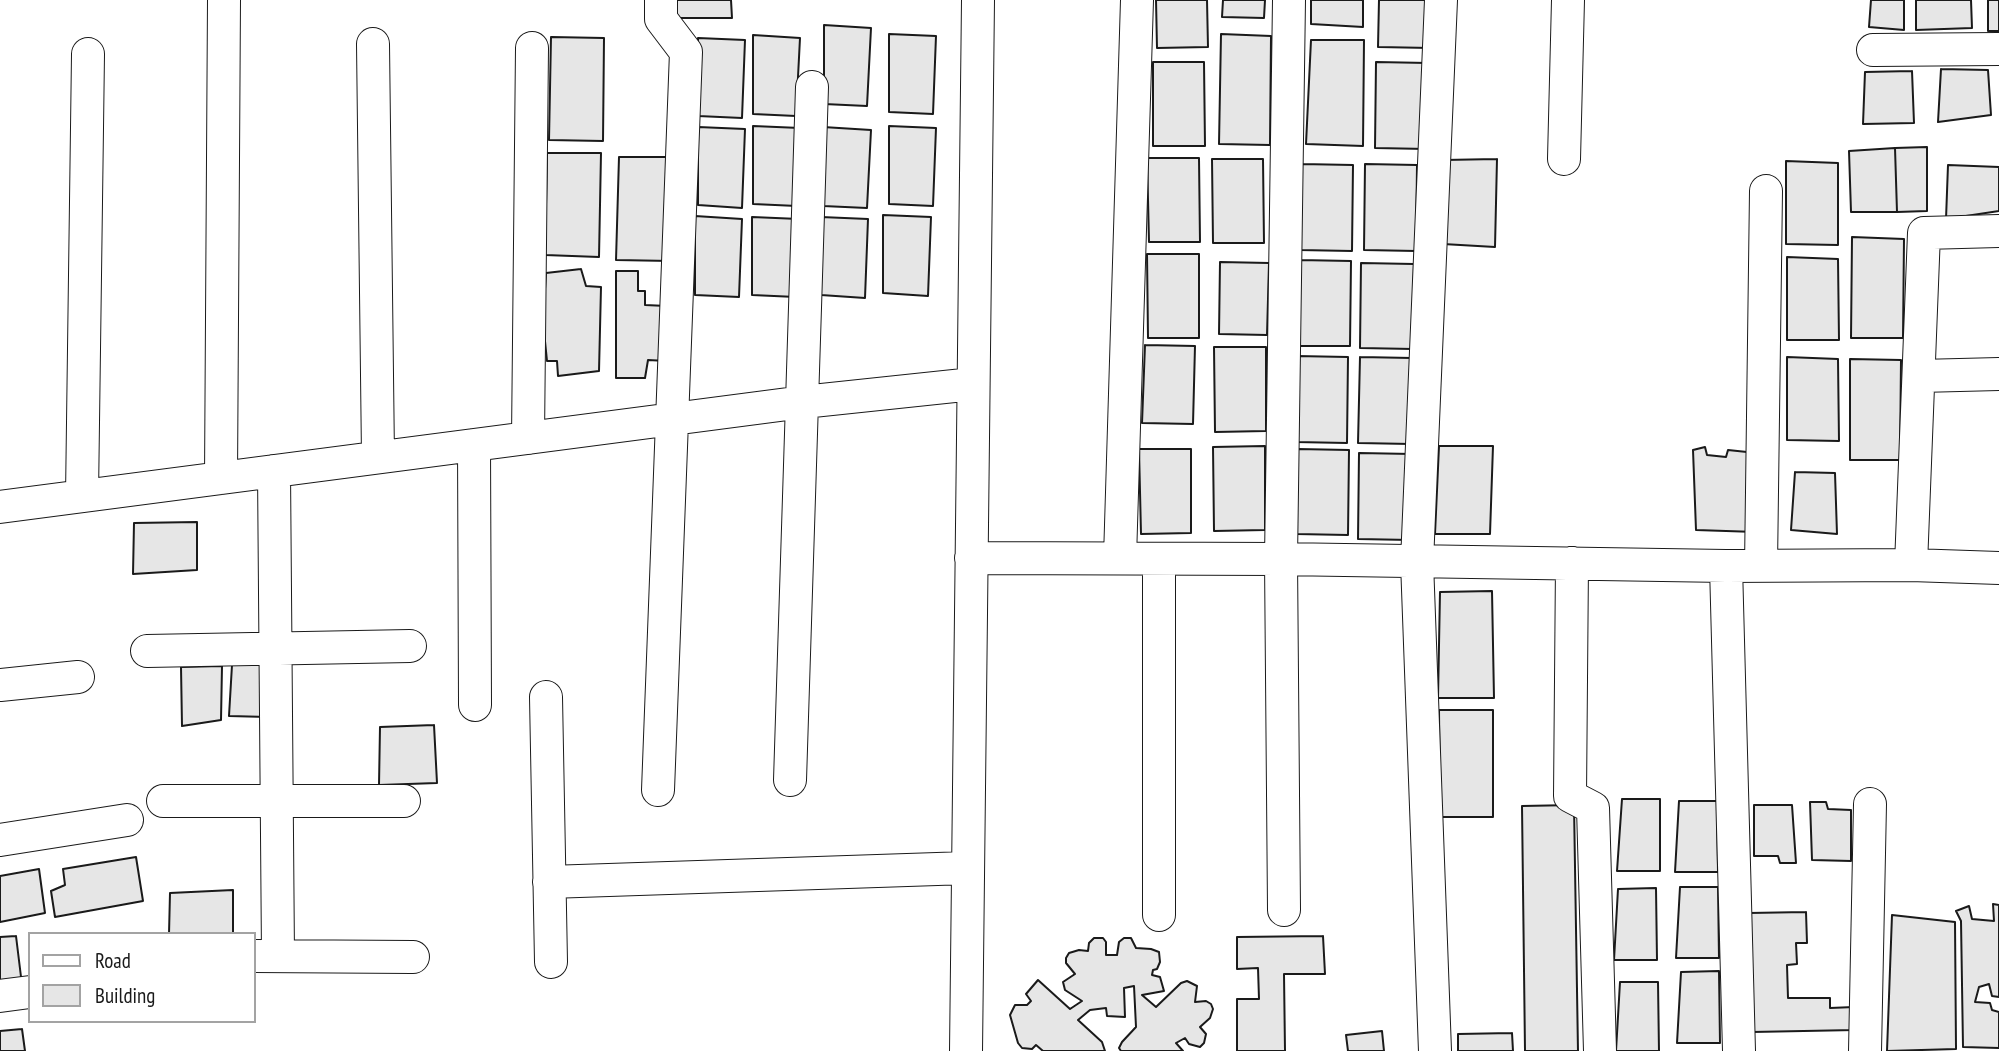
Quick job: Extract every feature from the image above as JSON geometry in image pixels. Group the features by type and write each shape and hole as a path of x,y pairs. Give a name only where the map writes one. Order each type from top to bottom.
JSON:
{"street":[{"path":"221,478 224,0"},
{"path":"658,790 686,52 660,19 661,0"},
{"path":"965,1051 978,0"},
{"path":"1120,558 1137,0"},
{"path":"1284,910 1281,559 1289,0"},
{"path":"1435,1051 1418,562 1441,0"},
{"path":"1564,159 1567,0"},
{"path":"373,44 378,457"},
{"path":"528,438 532,48"},
{"path":"1874,50 1999,49"},
{"path":"82,496 88,54"},
{"path":"790,780 812,87"},
{"path":"1761,566 1766,191"},
{"path":"1911,565 1924,233 1999,230"},
{"path":"1920,376 1999,374"},
{"path":"0,507 803,402 973,384"},
{"path":"474,445 475,705"},
{"path":"274,471 276,801 266,956 413,957"},
{"path":"971,558 1281,559 1726,566 1911,565 1999,568"},
{"path":"1159,559 1159,915"},
{"path":"1572,563 1570,796 1593,808 1600,1051"},
{"path":"1726,566 1739,1051"},
{"path":"147,651 410,646"},
{"path":"0,685 79,677"},
{"path":"546,697 551,962"},
{"path":"163,801 404,801"},
{"path":"1865,1051 1870,804"},
{"path":"0,840 127,820"},
{"path":"549,882 967,868"},
{"path":"0,996 28,992"}],"building":[{"path":"676,0 731,0 732,18 676,18"},
{"path":"1156,0 1207,0 1208,47 1157,48"},
{"path":"1223,0 1265,0 1264,18 1222,17"},
{"path":"1311,0 1363,0 1363,27 1311,24"},
{"path":"1379,0 1431,0 1431,48 1378,47"},
{"path":"1871,0 1904,0 1904,30 1869,27"},
{"path":"1916,0 1971,0 1972,28 1916,30"},
{"path":"1988,0 1999,0 1999,31 1988,31"},
{"path":"824,25 871,28 867,106 824,104"},
{"path":"889,34 936,36 933,114 889,112"},
{"path":"1221,34 1271,36 1270,145 1219,144"},
{"path":"753,35 800,38 796,116 753,114"},
{"path":"551,37 604,38 603,141 549,140"},
{"path":"698,38 745,40 742,118 698,116"},
{"path":"1311,40 1364,40 1363,146 1306,144"},
{"path":"1153,62 1204,62 1205,146 1153,146"},
{"path":"1376,62 1428,63 1427,149 1375,148"},
{"path":"1941,69 1988,70 1991,115 1938,122"},
{"path":"1912,71 1914,123 1863,124 1865,72"},
{"path":"753,126 800,128 797,206 753,204"},
{"path":"889,126 936,128 933,206 889,204"},
{"path":"698,127 745,129 742,208 698,205"},
{"path":"823,127 871,130 867,208 823,206"},
{"path":"1927,147 1927,211 1897,212 1895,148"},
{"path":"1895,148 1897,212 1851,212 1849,151"},
{"path":"547,153 601,153 599,257 545,255"},
{"path":"619,157 672,157 671,261 616,260"},
{"path":"1147,158 1199,158 1200,242 1149,242"},
{"path":"1212,159 1263,159 1264,243 1213,243"},
{"path":"1497,159 1495,247 1443,244 1444,160"},
{"path":"1786,161 1838,163 1838,245 1786,244"},
{"path":"1301,164 1353,165 1352,251 1299,250"},
{"path":"1365,164 1417,165 1416,251 1364,250"},
{"path":"1948,165 1999,167 1999,211 1946,219"},
{"path":"883,215 931,217 928,296 883,293"},
{"path":"695,216 742,219 739,297 695,295"},
{"path":"752,217 799,219 796,297 752,295"},
{"path":"821,217 868,219 865,298 821,295"},
{"path":"1852,237 1904,239 1903,338 1851,338"},
{"path":"1147,254 1199,254 1199,338 1148,338"},
{"path":"1787,257 1838,259 1839,340 1787,340"},
{"path":"1299,260 1351,261 1350,346 1297,346"},
{"path":"1220,262 1269,263 1267,335 1219,334"},
{"path":"1361,263 1414,264 1413,349 1360,348"},
{"path":"581,269 586,286 601,287 599,371 558,376 557,361 547,361 543,321 546,273"},
{"path":"616,271 638,271 638,291 645,291 645,305 667,306 667,361 648,360 645,378 616,378"},
{"path":"1145,345 1195,346 1193,424 1142,423"},
{"path":"1214,347 1266,347 1266,431 1215,432"},
{"path":"1296,356 1348,357 1347,443 1295,442"},
{"path":"1360,357 1412,358 1411,444 1358,443"},
{"path":"1787,357 1838,359 1839,441 1787,440"},
{"path":"1850,359 1901,360 1900,460 1850,460"},
{"path":"1265,446 1265,530 1214,531 1213,447"},
{"path":"1439,446 1493,446 1490,534 1435,534"},
{"path":"1705,447 1707,455 1726,457 1728,450 1747,452 1756,532 1696,530 1693,450"},
{"path":"1139,449 1191,449 1191,533 1141,534"},
{"path":"1297,449 1349,450 1348,535 1296,534"},
{"path":"1359,453 1412,454 1411,540 1358,539"},
{"path":"1795,472 1835,473 1837,534 1791,530"},
{"path":"197,522 197,570 133,574 134,523"},
{"path":"1492,591 1494,698 1438,698 1440,592"},
{"path":"268,661 268,717 229,716 232,665"},
{"path":"222,666 221,720 182,726 181,667"},
{"path":"1439,710 1493,710 1493,817 1440,817"},
{"path":"434,725 437,783 379,785 380,727"},
{"path":"1622,799 1660,799 1660,871 1617,871"},
{"path":"1679,801 1717,801 1718,872 1675,872"},
{"path":"1810,802 1826,802 1828,809 1851,810 1851,861 1812,860"},
{"path":"1574,805 1578,1051 1525,1051 1522,806"},
{"path":"1754,805 1792,805 1796,863 1780,863 1778,856 1754,856"},
{"path":"136,857 143,901 55,917 51,891 65,885 63,869"},
{"path":"39,869 45,913 0,922 0,876"},
{"path":"1680,887 1718,887 1719,958 1676,958"},
{"path":"1656,888 1657,960 1614,960 1618,889"},
{"path":"233,890 233,932 169,932 170,893"},
{"path":"1993,904 1999,905 1999,997 1992,996 1989,984 1979,987 1975,1002 1990,1003 1992,1010 1999,1012 1999,1048 1963,1047 1961,921 1956,911 1969,906 1972,919 1994,921"},
{"path":"1806,912 1807,943 1796,943 1797,964 1787,965 1788,998 1830,998 1830,1008 1854,1007 1855,1030 1752,1032 1749,913"},
{"path":"1892,915 1955,922 1956,1049 1887,1051"},
{"path":"16,936 22,985 0,989 0,937"},
{"path":"1323,936 1325,974 1284,974 1285,1051 1237,1051 1237,999 1259,999 1258,968 1237,969 1237,937"},
{"path":"1094,938 1103,938 1106,942 1106,955 1117,955 1119,942 1124,938 1131,938 1136,948 1159,952 1160,962 1152,975 1160,977 1164,991 1142,995 1156,1007 1181,983 1187,981 1197,986 1195,1002 1206,1001 1213,1009 1210,1018 1200,1027 1206,1034 1204,1043 1200,1047 1189,1044 1185,1038 1176,1043 1183,1051 1121,1051 1119,1048 1122,1042 1136,1027 1134,986 1124,988 1125,1017 1107,1016 1106,1008 1090,1010 1078,1020 1102,1042 1105,1051 1043,1051 1036,1045 1032,1049 1022,1048 1010,1015 1015,1005 1027,1005 1031,1001 1026,994 1038,980 1070,1009 1082,1001 1065,990 1063,982 1075,974 1066,963 1066,958 1069,953 1088,951 1089,943"},
{"path":"1719,971 1720,1043 1677,1043 1681,972"},
{"path":"1620,982 1658,982 1659,1051 1616,1051"},
{"path":"22,1029 25,1051 0,1051 0,1031"},
{"path":"1382,1031 1384,1051 1348,1051 1346,1035"},
{"path":"1512,1033 1513,1051 1458,1051 1458,1034"}]}
